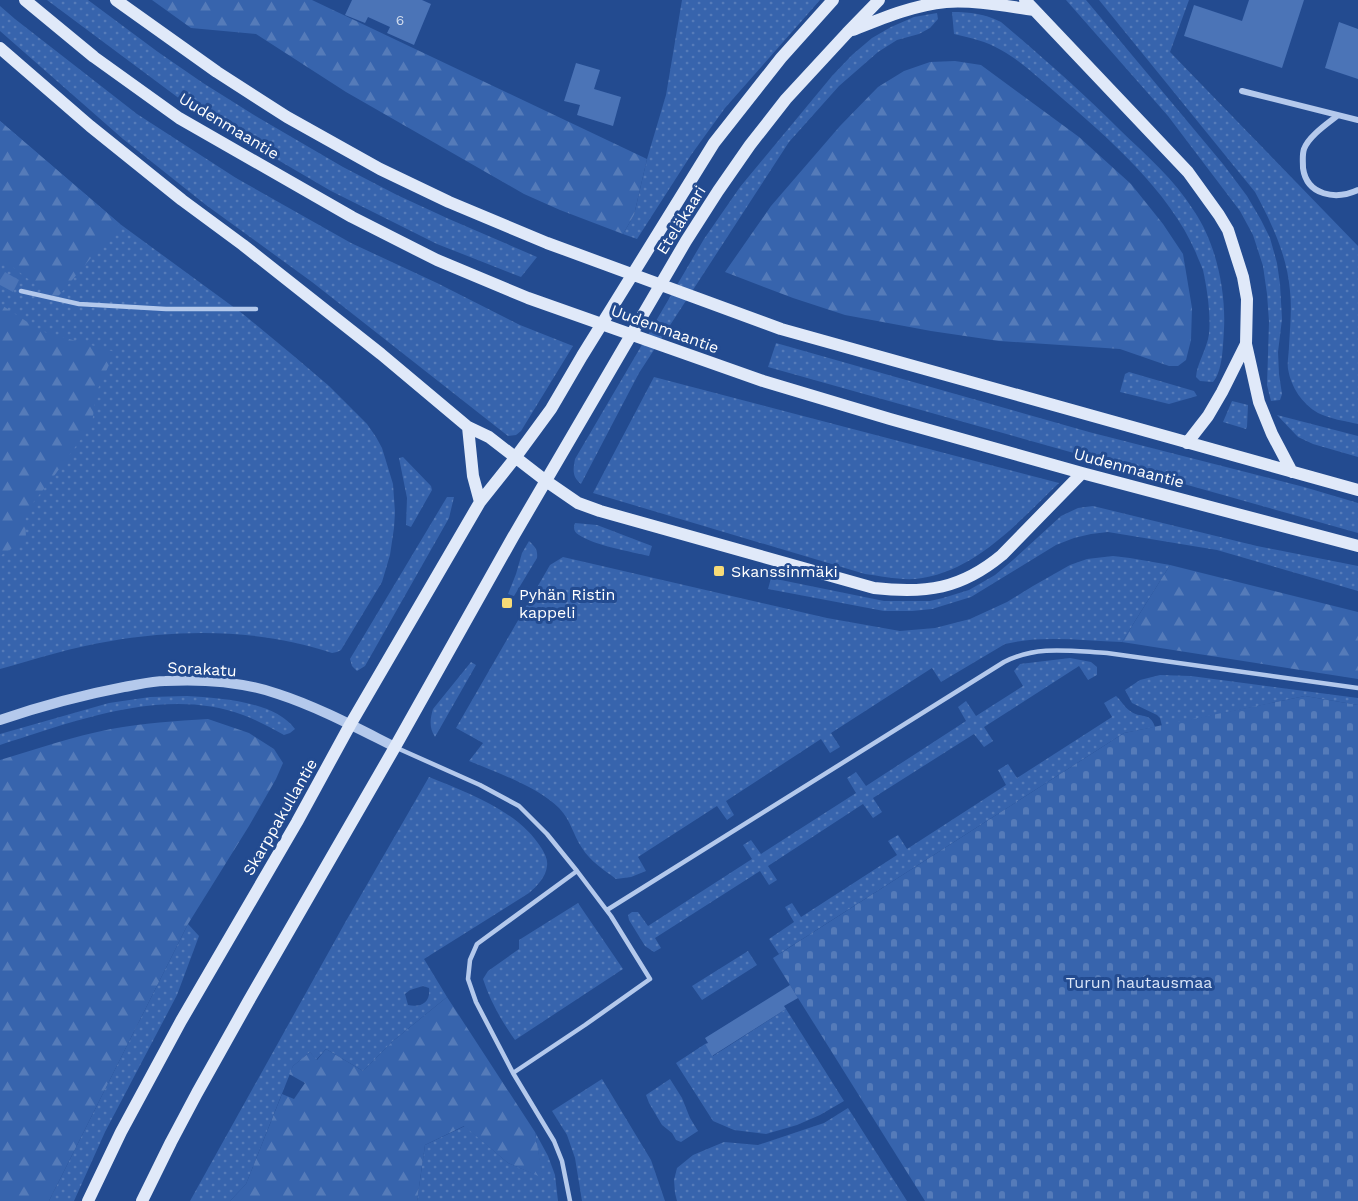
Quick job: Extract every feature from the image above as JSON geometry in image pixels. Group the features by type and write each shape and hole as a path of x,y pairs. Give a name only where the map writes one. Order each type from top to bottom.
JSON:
{"main road":[{"name":"Uudenmaantie","path":"25,0 94,57 179,118 352,217 437,260 528,298 763,381 890,419 1082,473 1358,546"},
{"path":"116,0 217,72 298,123 380,169 449,202 548,243 781,329 1358,490"},
{"name":"Eteläkaari","path":"515,458 551,409 714,143 781,58 833,0"},
{"name":"Eteläkaari","path":"546,481 718,191 786,99 879,0"},
{"path":"1024,0 1188,172 1228,230 1243,277 1246,299 1246,344 1259,402 1272,434 1292,471"},
{"path":"847,33 890,15 946,2 975,2 1034,10"},
{"path":"0,48 90,126 182,200 243,245 468,427 489,437 578,503 874,588 915,591 944,586 974,574 991,564 1082,473"},
{"path":"1187,443 1208,416 1246,344"},
{"path":"468,427 474,476 480,502"},
{"name":"Skarppakullantie","path":"88,1201 121,1131 181,1021 302,814 350,725 480,502 515,458"},
{"path":"142,1201 197,1093 546,481"}],"street":[{"path":"1242,91 1358,120"},
{"path":"1337,116 1319,130 1304,148 1302,160 1304,174 1311,185 1325,195 1347,195 1358,190"},
{"name":"Sorakatu","path":"0,720 98,692 164,681 220,682 277,693 395,747"}],"lane":[{"path":"21,291 79,304 166,309 255,309"},
{"path":"607,910 1018,655 1038,651 1107,653 1358,688"},
{"path":"395,747 480,785 519,806 547,834 607,910 651,979 513,1073"},
{"path":"570,1201 562,1161 554,1142 513,1073 476,1002 468,979 470,960 477,944 577,871"}],"green space":[{"path":"47,0 88,0 203,83 343,167 397,195 537,257 521,277 437,244 331,191 188,105"},
{"path":"152,0 312,0 647,159 634,215 623,234 524,194 346,92 256,34 191,28"},
{"path":"682,0 820,0 725,108 691,155 637,239 623,234 634,215 647,159 666,95"},
{"path":"1066,0 1086,0 1223,164 1247,196 1261,220 1270,238 1280,284 1282,319 1278,352 1282,394 1280,400 1271,401 1267,385 1269,322 1267,294 1263,266 1253,235 1240,211 1168,116"},
{"path":"1099,0 1189,0 1170,52 1358,246 1358,424 1318,413 1298,394 1289,376 1288,366 1291,298 1286,265 1273,228 1255,192"},
{"path":"0,6 137,114 236,178 351,243 520,325 573,346 521,431 516,435 508,436 312,282 206,205 123,139 0,31"},
{"path":"952,12 977,14 1001,22 1106,116 1160,168 1186,200 1202,224 1214,252 1221,283 1224,314 1223,349 1219,371 1213,382 1200,381 1196,377 1209,334 1208,302 1203,270 1185,230 1170,208 1153,186 1115,146 1022,64 990,44 954,34"},
{"path":"937,13 938,19 930,28 919,34 897,40 878,52 839,86 789,142 639,373 581,484 574,473 575,459 704,239 740,187 852,55 872,38 891,27 914,17"},
{"path":"955,61 981,65 1079,137 1131,184 1163,224 1183,254 1192,308 1191,340 1186,360 1178,366 1169,366 1120,349 999,341 845,315 725,272 771,206 840,126 878,87 904,71 930,62"},
{"path":"0,121 120,224 243,314 295,357 329,386 367,424 376,437 382,448 393,484 395,512 390,555 382,582 341,650 332,653 278,639 250,635 166,634 97,644 0,669"},
{"path":"0,121 120,224 55,300 0,257"},
{"path":"0,304 41,331 115,352 96,393 92,424 25,513 26,539 0,556"},
{"path":"776,343 1089,432 1358,503 1358,533 768,367"},
{"path":"1129,372 1194,391 1197,396 1169,404 1120,392 1125,374"},
{"path":"654,377 1059,483 994,543 957,567 937,575 915,579 865,574 593,493"},
{"path":"1232,401 1248,405 1246,429 1223,422"},
{"path":"1277,415 1358,436 1358,457 1313,444 1298,437"},
{"path":"403,457 431,486 432,490 411,527 406,525 407,498 399,458"},
{"path":"447,497 454,497 449,518 365,666 357,671 350,659"},
{"path":"1093,506 1257,546 1358,566 1358,591 1217,550 1108,532 1074,538 1056,545 971,597 932,609 884,611 768,589 771,578 884,601 930,601 943,598 969,590 995,575 1061,516 1078,508"},
{"path":"575,523 597,525 652,546 649,556 585,539 575,531"},
{"path":"529,541 536,548 537,558 514,596 508,594 522,553"},
{"path":"1113,556 1170,565 1122,642 1048,639 1005,644 941,682 932,668 831,733 840,747 830,753 821,739 726,801 734,815 727,820 717,806 638,857 646,871 631,877 616,879 593,861 585,853 563,813 550,800 516,781 469,761 483,743 456,728 550,565 563,557 827,618 900,631 935,628 970,619 1007,602 1070,565 1087,559"},
{"path":"1170,565 1358,612 1358,679 1122,642"},
{"path":"1070,658 1091,662 1097,667 1097,675 1088,680 1079,666 984,727 993,741 984,747 974,734 873,798 882,812 873,818 863,804 768,866 777,880 769,885 760,871 655,938 661,948 654,952 645,946 629,920 628,915 632,912 638,912 648,926 752,859 743,845 751,840 761,854 856,793 847,778 856,772 866,786 966,721 958,707 966,701 976,716 1023,686 1014,671 1020,664"},
{"path":"471,662 476,665 435,737 431,723 433,709"},
{"path":"1160,675 1191,676 1358,698 1358,705 1305,696 1162,726 1157,715 1132,703 1125,690 1140,680"},
{"path":"187,696 230,700 260,707 274,712 295,729 284,735 243,715 213,707 183,704 152,705 89,717 0,745 0,734 109,703 150,697"},
{"path":"1116,696 1130,711 1148,717 1155,727 1124,733 779,954 769,939 794,922 785,907 792,903 801,917 897,855 888,841 898,835 907,849 1006,785 998,770 1008,764 1017,778 1112,717 1104,703"},
{"name":"Turun hautausmaa","path":"1305,696 1358,705 1358,1201 925,1201 773,958 1124,733"},
{"path":"208,719 249,733 274,749 283,763 249,826 188,924 49,1201 0,1201 0,760 111,729"},
{"path":"429,777 476,797 506,814 532,836 546,857 545,874 529,893 424,959 447,997 393,1041 363,1071 326,1049 316,1060 310,1052 293,1066 246,1184 230,1201 190,1201","holes":["423,986 429,988 428,997 424,1003 417,1006 408,1005 405,994"]},
{"path":"578,903 623,969 515,1040 497,1011 483,979 488,971 519,949 519,940"},
{"path":"188,924 199,936 177,995 105,1132 74,1201 49,1201"},
{"path":"748,951 757,965 702,1000 692,986"},
{"path":"447,997 535,1132 543,1178 508,1163 464,1126 425,1145 417,1201 230,1201 246,1184 282,1094 294,1099 305,1083 289,1074 293,1066 310,1052 317,1060 326,1049 363,1071 393,1041"},
{"path":"786,1009 844,1101 797,1125 766,1134 734,1130 713,1121 676,1063 705,1044 713,1056"},
{"path":"602,1079 651,1160 665,1201 582,1201 575,1158 567,1135 552,1111"},
{"path":"670,1079 698,1131 681,1142 676,1140 672,1133 662,1125 646,1095"},
{"path":"848,1108 907,1201 677,1201 674,1180 677,1168 693,1155 724,1142 758,1145 824,1123"},
{"path":"465,1126 508,1163 542,1177 535,1132 555,1175 558,1201 417,1201 425,1145"}],"building":[{"path":"352,0 422,0 431,4 414,45 387,33 390,27 368,17 365,23 345,15"},
{"path":"1249,0 1304,0 1282,68 1184,36 1194,5 1242,21"},
{"path":"1339,22 1358,29 1358,79 1325,68"},
{"path":"576,63 600,70 594,89 621,97 613,126 577,115 580,105 564,101"},
{"path":"5,272 19,280 13,292 0,285"},
{"path":"790,985 798,998 784,1006 786,1009 712,1056 705,1044 708,1043 705,1038"}],"place":[{"name":"Skanssinmäki","path":"719,571"},
{"name":"Pyhän Ristin kappeli","path":"507,603"}]}
